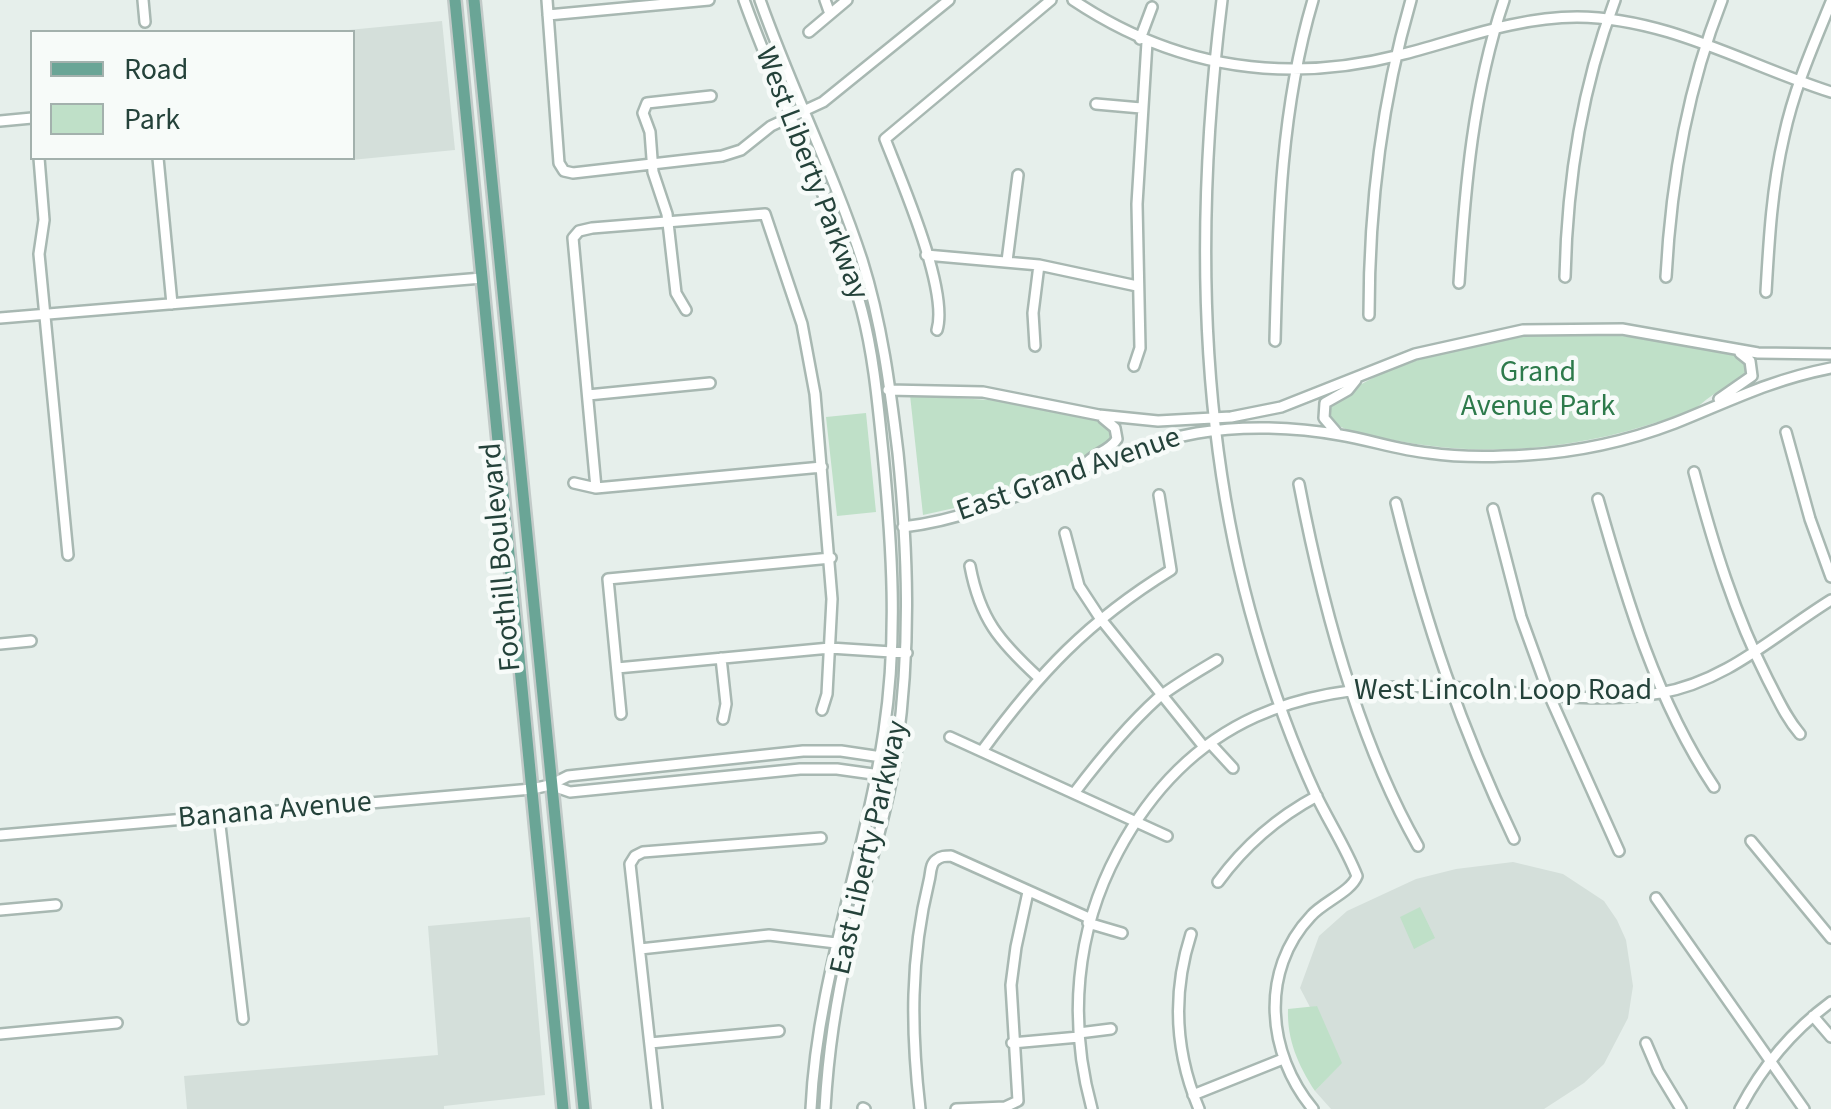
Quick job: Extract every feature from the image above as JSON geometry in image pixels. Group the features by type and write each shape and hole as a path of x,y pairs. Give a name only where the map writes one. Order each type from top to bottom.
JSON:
{"main road":[{"name":"Foothill Boulevard","path":"455,0 563,1109"},
{"name":"Foothill Boulevard","path":"474,0 584,1109"}],"street":[{"path":"142,0 145,22"},
{"path":"547,0 559,162 564,171 573,173 722,156 741,150 771,126 828,99 948,0"},
{"path":"548,15 709,0"},
{"name":"West Liberty Parkway","path":"744,0 792,117 862,312 876,391 890,528"},
{"name":"West Liberty Parkway","path":"760,0 862,260 891,390 905,527"},
{"path":"825,0 830,14"},
{"path":"810,32 847,0"},
{"path":"937,330 940,312 926,254 885,139 1052,0"},
{"path":"1073,0 1144,41 1214,62 1296,70 1394,57 1495,28 1552,18 1608,19 1657,27 1706,43 1831,92"},
{"path":"1222,0 1206,164 1206,299 1218,432 1237,552 1255,630 1316,796 1357,876 1352,885 1326,901 1306,921 1282,964 1274,1012 1282,1059 1313,1109"},
{"path":"1275,341 1279,195 1296,70 1313,0"},
{"path":"1369,316 1374,184 1394,57 1411,0"},
{"path":"1459,283 1466,180 1477,106 1504,0"},
{"path":"1565,276 1566,227 1581,125 1615,0"},
{"path":"1666,276 1669,211 1681,132 1722,0"},
{"path":"1766,292 1771,208 1784,134 1799,82 1831,2"},
{"path":"1134,366 1140,348 1137,286 1144,41 1152,7"},
{"path":"686,310 676,293 668,222 644,114 647,103 711,96"},
{"path":"1096,104 1141,108"},
{"path":"0,122 30,118"},
{"path":"39,160 44,220 39,254 68,554"},
{"path":"158,160 172,304"},
{"path":"1007,261 1018,175"},
{"path":"596,488 572,238 579,231 592,228 765,214 792,290 810,358 830,558 830,648 822,710"},
{"path":"926,254 1039,265 1137,286"},
{"path":"1035,346 1033,313 1039,265"},
{"path":"0,318 482,278"},
{"path":"876,391 983,392 1099,415 1158,420 1216,418 1281,408 1415,354 1523,330 1562,327 1642,331 1780,356 1831,354"},
{"path":"1714,405 1724,393 1752,376 1750,361 1734,350"},
{"name":"East Grand Avenue","path":"890,528 958,516 1138,447 1200,432 1291,430 1340,435 1428,453 1478,457 1534,455 1616,442 1674,423 1770,382 1831,368"},
{"path":"1340,435 1326,422 1324,406 1358,378"},
{"path":"588,395 710,382"},
{"path":"1083,467 1117,439 1115,428 1099,415"},
{"path":"1786,432 1831,577"},
{"path":"574,483 596,488 822,467"},
{"path":"1694,472 1719,565 1754,653 1789,721 1800,734"},
{"path":"1299,484 1330,621 1352,692 1400,814 1418,846"},
{"path":"982,751 1038,677 1100,618 1171,570 1159,495"},
{"path":"1598,499 1626,599 1663,692 1714,787"},
{"path":"1396,503 1418,593 1448,687 1514,839"},
{"path":"1492,509 1521,618 1550,697 1618,851"},
{"name":"East Liberty Parkway","path":"826,1109 834,1020 848,945 895,759 907,652 905,527"},
{"name":"East Liberty Parkway","path":"811,1109 818,1032 834,942 880,756 892,652 890,528"},
{"path":"1065,534 1079,586 1100,618 1162,695 1233,768"},
{"path":"621,714 608,579 830,558"},
{"path":"970,566 981,610 992,631 1038,677"},
{"name":"West Lincoln Loop Road","path":"1092,1109 1079,1035 1079,982 1089,921 1110,868 1136,821 1156,794 1207,745 1256,714 1280,705 1352,692 1448,687 1607,698 1663,692 1710,676 1754,653 1831,600"},
{"path":"0,644 31,641"},
{"path":"616,668 830,648 907,652"},
{"path":"722,658 726,704 723,719"},
{"path":"1075,792 1102,756 1162,695 1217,660"},
{"path":"950,737 1167,836"},
{"name":"Banana Avenue","path":"0,834 532,788 550,786 568,776 803,751 841,751 895,759"},
{"name":"Banana Avenue","path":"550,786 570,792 819,768 892,777"},
{"path":"1218,882 1258,836 1316,796"},
{"path":"219,817 243,1020"},
{"path":"657,1109 630,864 643,852 821,838"},
{"path":"1751,840 1831,938"},
{"path":"920,1109 912,1030 915,950 932,863 951,856 1122,933"},
{"path":"956,1109 1005,1107 1018,1101 1011,985 1028,892"},
{"path":"1656,898 1804,1109"},
{"path":"0,910 56,905"},
{"path":"1191,934 1180,978 1178,1014 1181,1051 1199,1109"},
{"path":"640,949 769,935 848,945"},
{"path":"1740,1109 1770,1062 1831,1002"},
{"path":"1813,1016 1831,1037"},
{"path":"0,1034 117,1022"},
{"path":"1012,1043 1111,1030"},
{"path":"650,1043 779,1031"},
{"path":"1646,1043 1681,1109"},
{"path":"1193,1095 1282,1059"}],"shaded area":[{"path":"442,21 455,150 355,160 355,30 348,30"},
{"path":"1513,862 1563,874 1604,901 1617,920 1626,940 1633,986 1628,1018 1604,1064 1584,1083 1544,1109 1331,1109 1315,1091 1341,1063 1316,1006 1311,1009 1300,988 1319,936 1347,911 1416,879"},
{"path":"530,917 545,1095 444,1109 187,1109 184,1076 438,1055 428,926"}],"green space":[{"name":"Grand Avenue Park","path":"1564,332 1663,340 1719,350 1738,357 1747,366 1746,377 1681,415 1616,434 1553,446 1490,450 1425,445 1360,434 1330,419 1328,409 1334,399 1380,374 1434,354"},
{"path":"910,395 1004,401 1102,422 1110,429 1111,439 1055,475 986,501 923,515"},
{"path":"866,413 876,512 837,516 826,417"},
{"path":"1420,907 1435,938 1414,949 1400,917"},
{"path":"1317,1006 1342,1063 1315,1091 1295,1052 1288,1009"}]}
